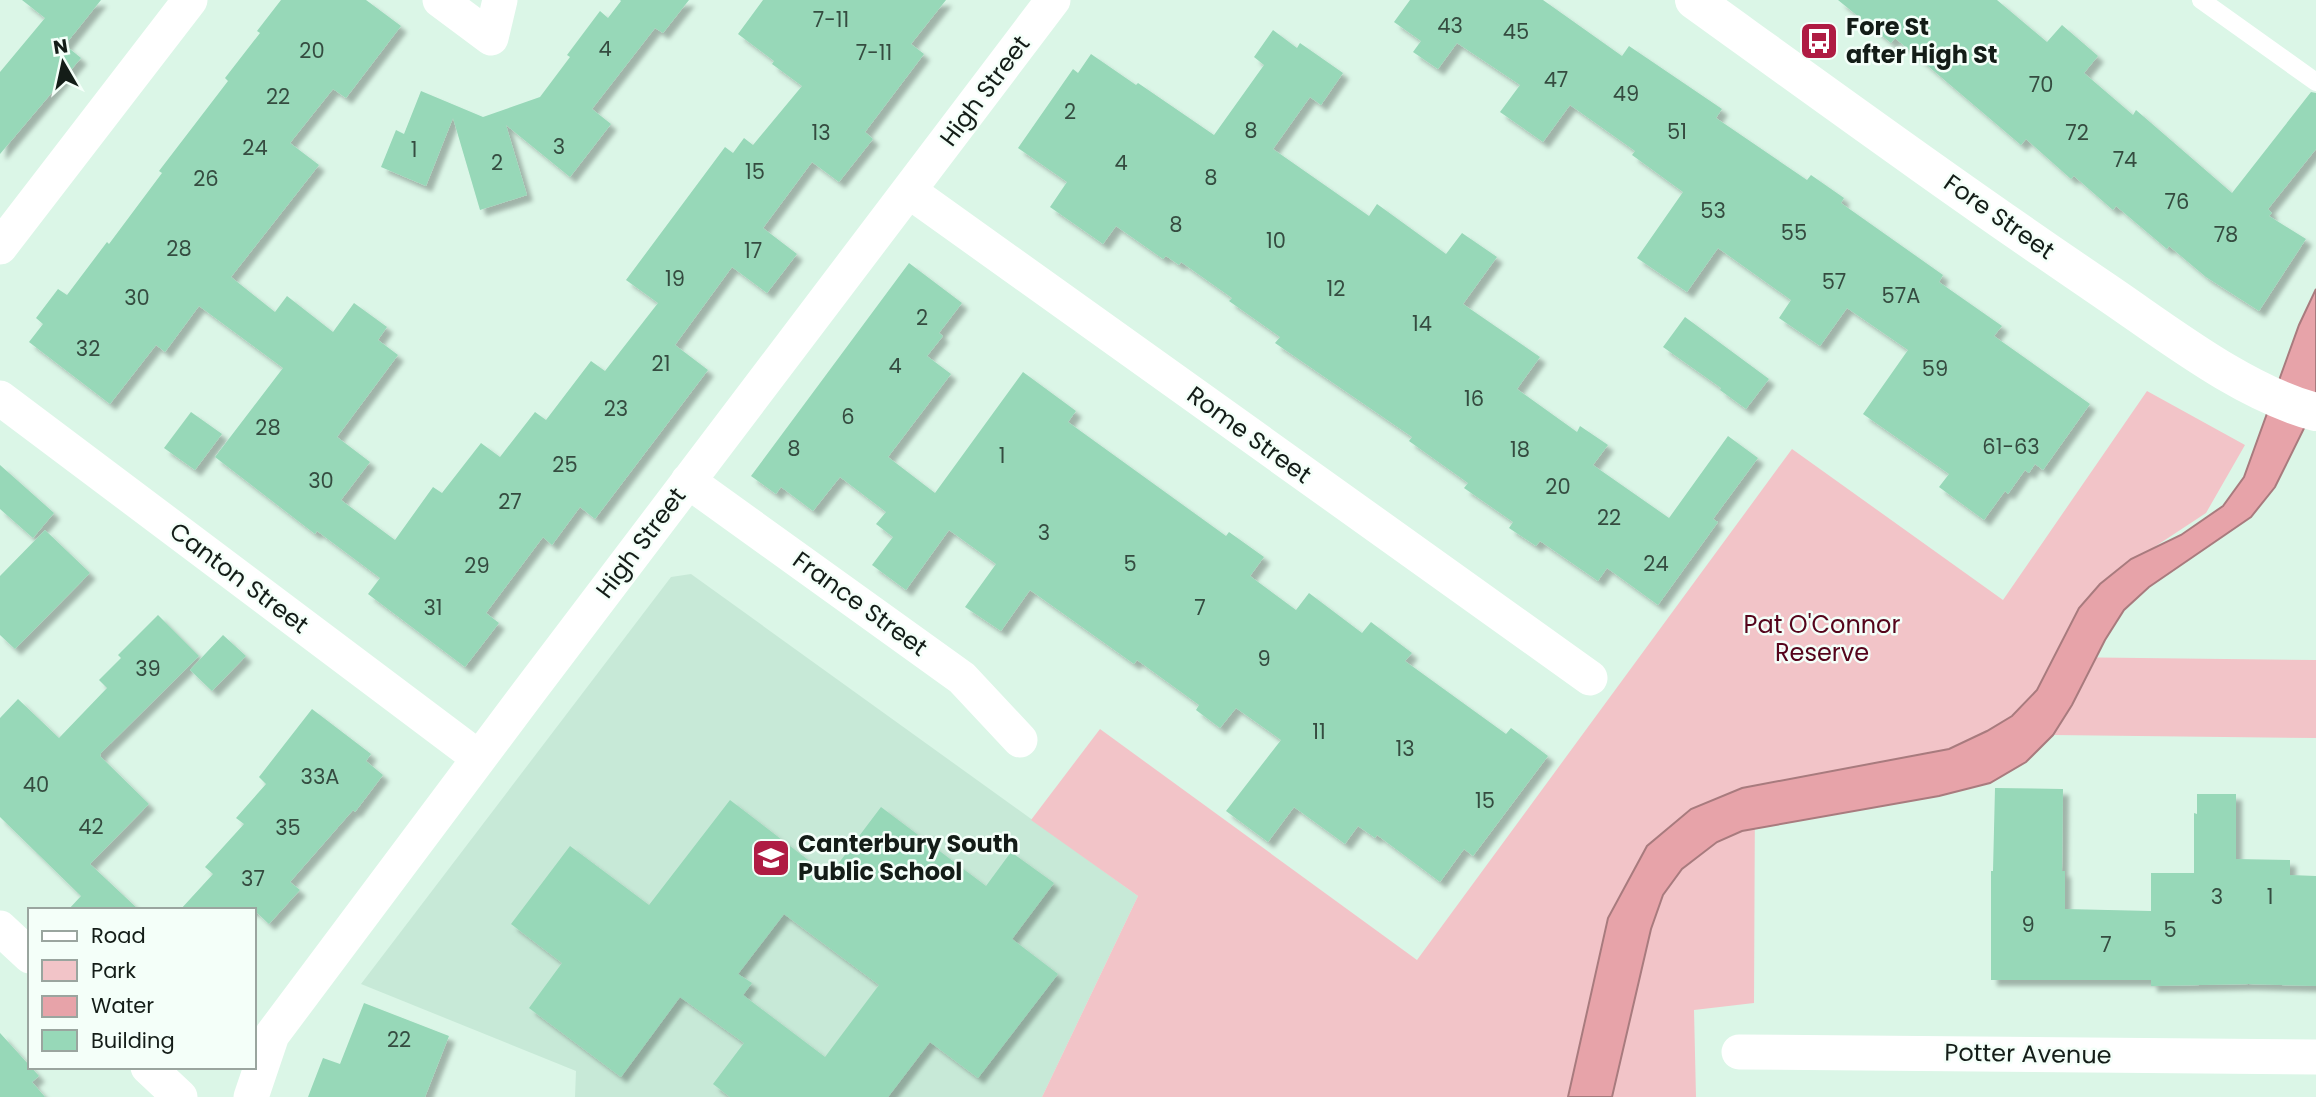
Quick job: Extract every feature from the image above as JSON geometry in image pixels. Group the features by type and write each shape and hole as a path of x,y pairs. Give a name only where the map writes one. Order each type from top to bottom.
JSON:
{"main road":[{"name":"Fore Street","path":"1694,0 2040,247 2189,348 2225,370 2299,407 2316,412"}],"street":[{"path":"0,247 190,0"},
{"path":"440,0 491,38 500,0"},
{"name":"High Street","path":"251,1097 272,1035 1053,0"},
{"name":"Rome Street","path":"909,191 1590,678"},
{"name":"Canton Street","path":"0,398 479,758"},
{"name":"France Street","path":"688,481 962,678 1020,740"},
{"path":"0,928 28,954"},
{"name":"Potter Avenue","path":"1740,1052 2316,1057"},
{"path":"150,1069 180,1097"}],"lane":[{"path":"2201,0 2316,82"}],"shaded area":[{"name":"Canterbury South Public School","path":"691,574 1138,896 1042,1097 575,1097 576,1071 361,984 671,577"}],"green space":[{"name":"Pat O'Connor Reserve","path":"2147,391 2245,445 2206,513 2130,563 2056,657 2316,660 2316,738 2053,735 2013,722 1952,754 1755,790 1754,1003 1694,1010 1696,1097 1042,1097 1138,896 1031,820 1100,729 1417,960 1792,449 2003,600"}],"water":[{"path":"2316,289 2316,404 2275,487 2251,517 2149,587 2124,610 2053,735 2026,762 1990,783 1939,796 1742,831 1717,842 1682,869 1663,895 1651,929 1612,1097 1568,1097 1608,918 1647,846 1691,809 1742,788 1949,749 2012,716 2037,690 2079,608 2100,584 2131,559 2181,535 2223,506 2244,477 2299,325"}],"building":[{"path":"22,0 101,0 65,45 81,58 0,154 0,72 45,18"},
{"path":"281,0 366,0 401,26 346,98 333,89 290,143 319,165 231,277 275,312 287,296 333,332 354,303 387,327 378,340 398,355 337,437 370,462 341,500 395,540 433,487 442,493 481,443 500,457 535,412 546,420 591,361 605,371 658,303 626,280 725,147 733,153 744,138 753,145 802,86 738,34 763,0 946,0 911,44 924,54 865,132 873,139 839,182 812,162 763,228 797,254 767,293 732,267 675,345 708,370 595,519 580,507 552,545 543,537 486,613 499,623 465,667 368,594 380,578 317,531 315,534 215,457 283,368 199,306 165,352 156,345 110,404 29,342 43,324 36,318 58,289 67,295 107,242 109,244 162,173 159,171 228,81 225,78 260,33 257,31"},
{"path":"620,0 689,0 663,33 655,28 592,109 611,124 570,177 506,125 527,195 480,210 453,118 426,186 381,167 396,130 404,134 421,91 483,117 540,97 600,11 608,18"},
{"path":"1410,0 1543,0 1622,56 1629,46 1722,109 1716,118 1807,180 1811,175 1844,198 1841,203 1943,275 1939,282 2002,326 1994,336 2090,404 2043,470 2035,464 2029,473 2025,470 2008,494 2005,491 1984,520 1939,487 1949,474 1863,414 1908,350 1847,308 1820,346 1779,318 1791,300 1718,248 1687,292 1637,258 1683,192 1632,155 1635,151 1570,105 1543,142 1500,112 1520,85 1457,43 1438,69 1413,52 1421,41 1394,22"},
{"path":"1838,0 1997,0 2047,42 2062,25 2098,56 2084,73 2133,115 2136,110 2232,193 2311,92 2316,93 2316,149 2268,209 2272,213 2269,216 2306,239 2259,311 2206,277 2169,246 2167,249 2116,206 2113,210 2074,176 2071,179 2026,139 2021,145 1895,38 1891,43"},
{"path":"1273,30 1297,48 1300,43 1343,73 1321,105 1310,97 1273,149 1369,216 1377,204 1446,254 1462,233 1497,257 1463,304 1540,357 1517,389 1577,432 1580,426 1608,445 1593,465 1669,518 1728,436 1758,458 1713,519 1718,522 1658,605 1607,568 1598,581 1540,541 1536,546 1509,528 1513,522 1464,488 1468,483 1409,441 1412,437 1275,343 1280,337 1229,301 1232,298 1181,262 1179,265 1166,256 1163,259 1116,226 1103,244 1050,207 1067,182 1018,148 1073,69 1078,73 1091,54 1214,135 1264,65 1254,57"},
{"path":"909,263 962,303 939,333 943,336 927,356 951,374 888,457 935,493 1023,372 1076,411 1068,422 1226,536 1229,532 1264,557 1250,576 1296,610 1309,593 1362,633 1371,622 1412,653 1405,661 1506,734 1511,728 1548,756 1473,856 1464,849 1440,882 1377,835 1375,838 1358,826 1345,844 1294,807 1268,842 1226,811 1281,740 1236,708 1220,728 1196,710 1199,705 1137,660 1134,664 1030,590 1001,631 965,607 996,564 949,530 906,590 872,565 893,537 876,524 886,512 840,477 813,511 781,487 776,494 751,476"},
{"path":"1685,317 1769,379 1746,409 1663,347"},
{"path":"191,412 222,434 195,470 164,448"},
{"path":"0,465 54,513 33,538 0,509"},
{"path":"45,530 90,573 15,649 0,635 0,576"},
{"path":"158,615 199,656 100,756 149,804 90,864 137,908 70,908 81,896 0,817 0,718 18,699 59,738 107,688 99,680 121,658 118,655"},
{"path":"223,635 246,656 212,691 190,670"},
{"path":"312,709 371,754 366,761 383,775 355,812 353,810 290,882 300,890 269,924 256,912 256,908 182,908 213,874 205,867 244,824 236,818 266,784 259,777"},
{"path":"1995,788 2063,789 2062,871 2065,871 2065,909 2151,911 2151,873 2194,873 2194,813 2197,814 2197,794 2236,794 2236,859 2290,860 2290,875 2316,876 2316,986 2151,986 2151,980 1991,980 1991,871"},
{"path":"730,800 829,876 881,807 986,886 1011,852 1054,883 1012,939 1058,974 978,1078 930,1042 888,1097 730,1097 713,1084 744,1043 680,997 621,1077 529,1008 562,963 511,924 570,846 649,905","holes":["784,914 879,985 825,1057 743,995 752,983 738,974"]},
{"path":"364,1003 449,1036 425,1097 308,1097 323,1058 340,1064"},
{"path":"0,1033 28,1064 28,1069 33,1069 39,1076 32,1082 45,1097 0,1097"}],"place":[{"name":"Fore St after High St","path":"1819,41"},
{"name":"Canterbury South Public School","path":"771,858"}]}
